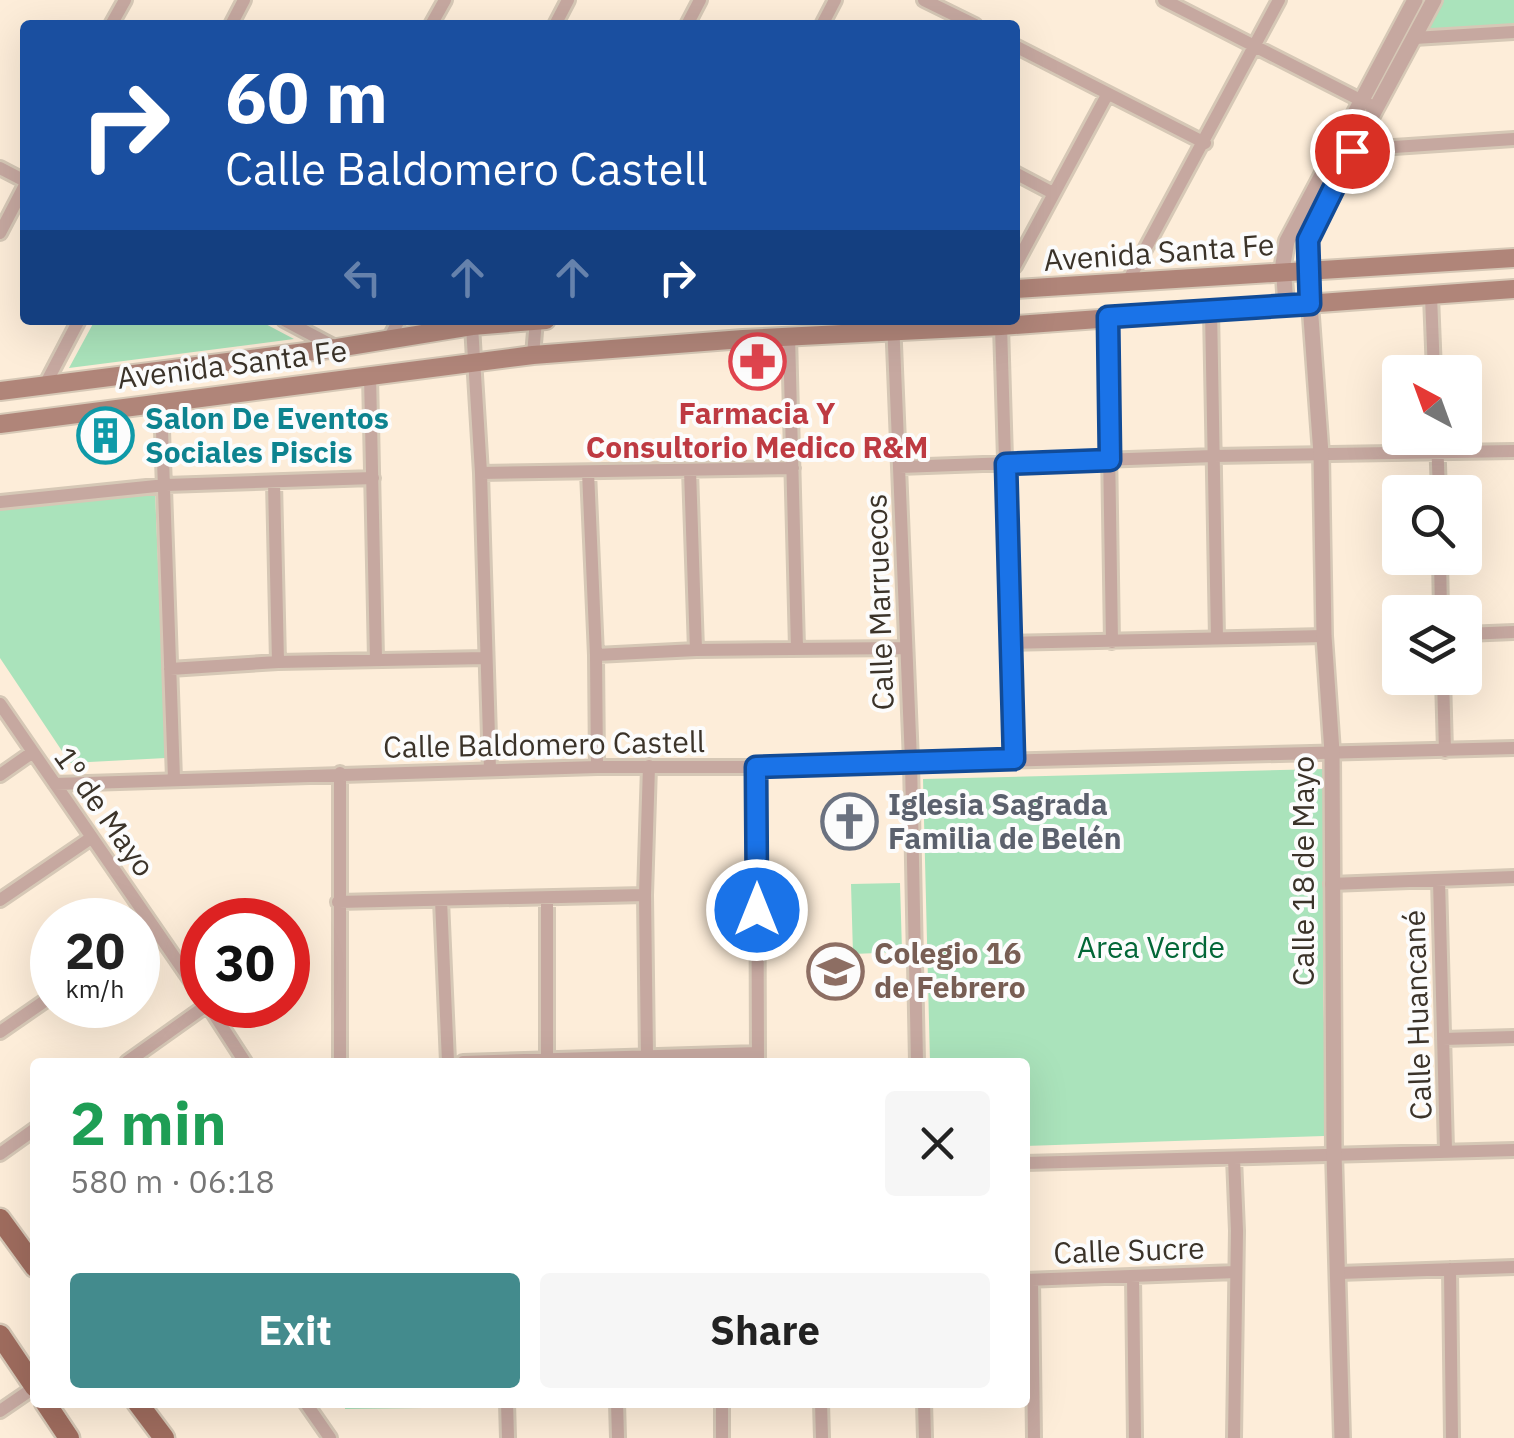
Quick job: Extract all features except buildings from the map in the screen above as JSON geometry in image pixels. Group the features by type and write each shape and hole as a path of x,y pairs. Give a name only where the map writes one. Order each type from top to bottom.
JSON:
{"main road":[{"name":"Avenida Santa Fe","path":"1020,289 1514,258"},
{"name":"Avenida Santa Fe","path":"1020,324 1514,289"},
{"name":"Avenida Santa Fe","path":"0,391 337,348 483,325"},
{"name":"Avenida Santa Fe","path":"0,424 533,355 893,326 1012,325"},
{"path":"0,1218 30,1255"},
{"path":"0,1336 30,1380"},
{"path":"49,1408 69,1438"},
{"path":"142,1408 164,1438"}],"street":[{"path":"924,0 949,19"},
{"path":"1164,0 1367,104"},
{"path":"1127,283 1279,0"},
{"path":"1367,104 1415,0"},
{"path":"1286,304 1287,241 1334,151 1414,38 1434,0"},
{"path":"1414,38 1514,32"},
{"path":"1020,49 1205,144"},
{"path":"1020,256 1107,96"},
{"name":"Calle 18 de Mayo","path":"1342,1438 1334,1153 1332,752 1324,636 1321,454 1306,249 1311,230 1352,151 1367,104"},
{"path":"1334,151 1514,139"},
{"path":"1020,176 1053,193"},
{"path":"0,233 20,193"},
{"path":"1431,296 1433,355"},
{"path":"1211,310 1217,638"},
{"path":"1108,317 1112,642"},
{"path":"45,384 76,325"},
{"path":"293,325 337,348"},
{"path":"389,339 396,325"},
{"path":"533,355 536,325"},
{"path":"472,326 481,473 490,770"},
{"name":"Calle Marruecos","path":"893,326 911,761 917,1058"},
{"path":"1000,326 1014,759"},
{"path":"789,336 797,648"},
{"path":"370,375 376,659"},
{"path":"162,401 174,780"},
{"path":"1482,452 1514,451"},
{"path":"899,466 1382,454"},
{"path":"481,473 793,468"},
{"path":"690,470 696,650"},
{"path":"588,472 597,767"},
{"path":"0,502 166,485 373,478"},
{"path":"274,482 278,662"},
{"path":"1482,633 1514,632"},
{"path":"1009,643 1324,636"},
{"path":"596,655 905,648"},
{"path":"170,669 278,662 486,658"},
{"path":"1443,695 1445,751"},
{"name":"1º de Mayo","path":"0,704 134,898"},
{"name":"Calle Baldomero Castell","path":"55,784 597,767 756,767 1514,748"},
{"path":"0,775 32,752"},
{"path":"647,1057 645,895 649,766"},
{"path":"613,1058 758,1058 756,767"},
{"path":"340,774 340,1058"},
{"path":"0,900 92,838"},
{"path":"1331,884 1514,877"},
{"name":"Calle Huancané","path":"1438,880 1446,1150"},
{"path":"338,902 645,895"},
{"path":"546,1058 547,899"},
{"path":"441,900 448,1058"},
{"name":"1º de Mayo","path":"160,936 180,965"},
{"path":"0,1032 30,1011"},
{"path":"133,1058 180,1025"},
{"path":"223,1028 242,1058"},
{"path":"1443,1039 1514,1037"},
{"path":"0,1154 30,1133"},
{"path":"1030,1163 1514,1150"},
{"path":"1234,1158 1234,1438"},
{"path":"1339,1273 1514,1267"},
{"path":"1450,1269 1452,1438"},
{"name":"Calle Sucre","path":"1030,1280 1236,1272"},
{"path":"1133,1276 1135,1438"},
{"path":"1030,1312 1034,1438"},
{"path":"0,1411 30,1390"},
{"path":"309,1408 326,1437"},
{"path":"508,1408 508,1438"},
{"path":"617,1408 618,1438"},
{"path":"722,1408 722,1438"},
{"path":"821,1408 822,1438"},
{"path":"924,1408 925,1438"}],"green space":[{"path":"1444,0 1514,0 1514,32 1426,35"},
{"path":"92,325 267,325 294,339 69,368"},
{"path":"155,490 166,758 70,763 0,658 0,495"},
{"name":"Area Verde","path":"1323,769 1323,997 1328,1125 1324,1125 1324,1136 1030,1146 1030,1058 930,1058 923,779"},
{"path":"900,883 902,952 853,954 851,884"}],"place":[{"name":"Farmacia Y Consultorio Medico R&M","path":"757,361"},
{"name":"Salon De Eventos Sociales Piscis","path":"106,436"},
{"name":"Iglesia Sagrada Familia de Belén","path":"849,822"},
{"name":"Colegio 16 de Febrero","path":"835,971"}],"route":[{"path":"757,910 756,767 1014,759 1006,464 1110,460 1108,317 1310,304 1308,240 1352,151"}]}
